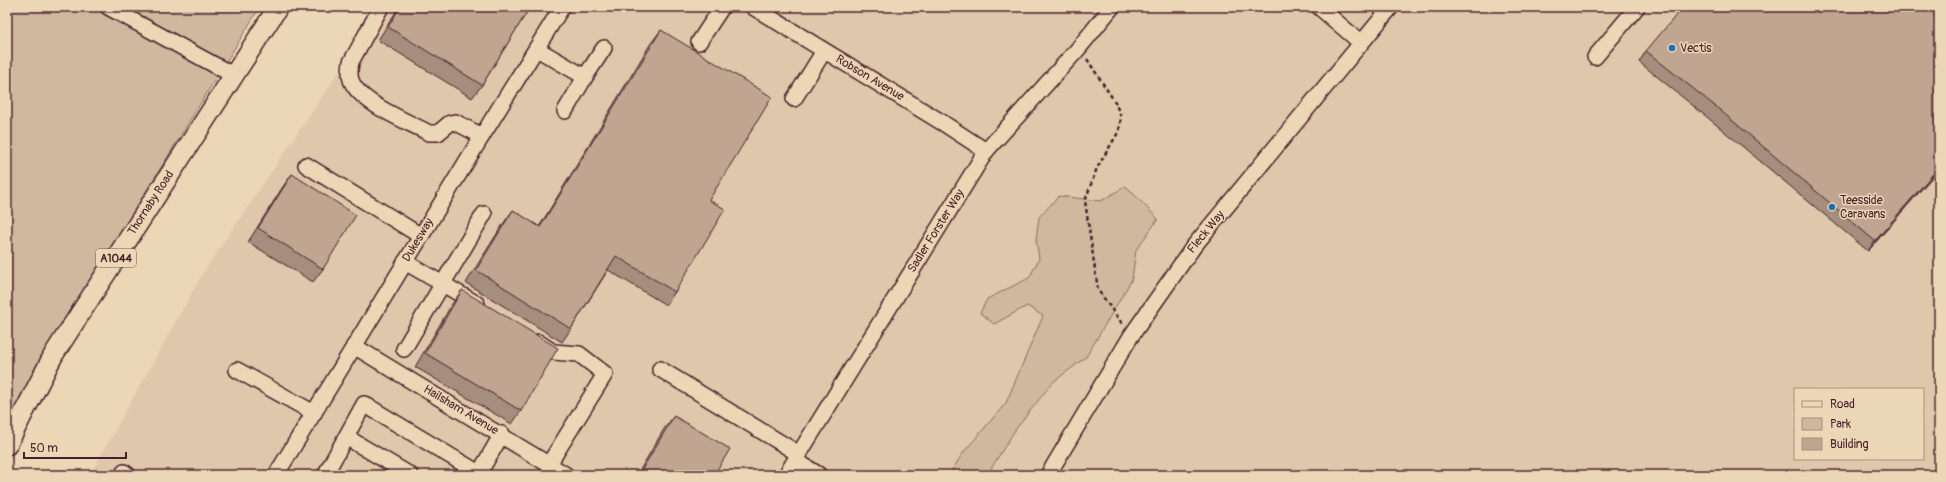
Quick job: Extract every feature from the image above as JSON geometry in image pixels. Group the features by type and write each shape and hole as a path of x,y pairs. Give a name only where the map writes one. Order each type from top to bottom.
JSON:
{"main road":[{"name":"Thornaby Road","path":"7,445 54,354 278,7"}],"street":[{"path":"108,7 233,75"},
{"path":"381,7 351,62 349,71 354,87 366,98 429,133 438,133 450,123 456,122 482,136"},
{"name":"Dukesway","path":"276,475 562,7"},
{"path":"699,42 722,7"},
{"name":"Robson Avenue","path":"753,7 943,123 986,151"},
{"name":"Sadler Forster Way","path":"786,475 986,151 1078,49 1112,7"},
{"path":"1319,7 1360,42"},
{"name":"Fleck Way","path":"1048,475 1131,336 1194,246 1360,42 1391,7"},
{"path":"1595,57 1637,7"},
{"path":"565,111 604,48"},
{"path":"537,49 585,77"},
{"path":"794,99 824,51"},
{"path":"306,165 421,236"},
{"path":"404,349 484,214"},
{"path":"405,262 488,311"},
{"path":"527,336 553,352 578,354 605,374 549,464"},
{"name":"Hailsham Avenue","path":"354,346 502,434 566,475"},
{"path":"660,369 797,457 819,475"},
{"path":"237,370 314,413"},
{"path":"325,475 364,404 480,474 502,434"},
{"path":"346,437 410,475"}],"path":[{"path":"1078,49 1082,50 1115,102 1121,117 1119,131 1098,168 1084,201 1098,290 1131,336"}],"shaded area":[{"path":"383,7 1939,7 1939,462 1928,475 90,475 203,273"}],"green space":[{"path":"7,7 260,7 47,352 7,426"},
{"path":"1126,186 1158,219 1136,250 1132,279 1086,357 1052,383 1015,430 987,475 949,475 963,453 1006,403 1043,316 1027,306 994,324 980,313 987,299 1029,278 1039,259 1036,239 1039,217 1059,196 1101,201"}],"building":[{"path":"400,7 530,7 482,85 388,27"},
{"path":"1683,7 1939,7 1939,167 1875,241 1715,106 1646,51"},
{"path":"661,30 772,97 709,200 725,209 675,292 616,256 571,329 476,270 513,210 540,227"},
{"path":"292,174 356,215 323,269 258,228"},
{"path":"462,290 558,348 521,411 425,353"},
{"path":"674,416 730,449 714,475 649,475 641,471"}],"place":[{"name":"Vectis","path":"1672,48"},
{"name":"Teesside Caravans","path":"1832,207"}]}
